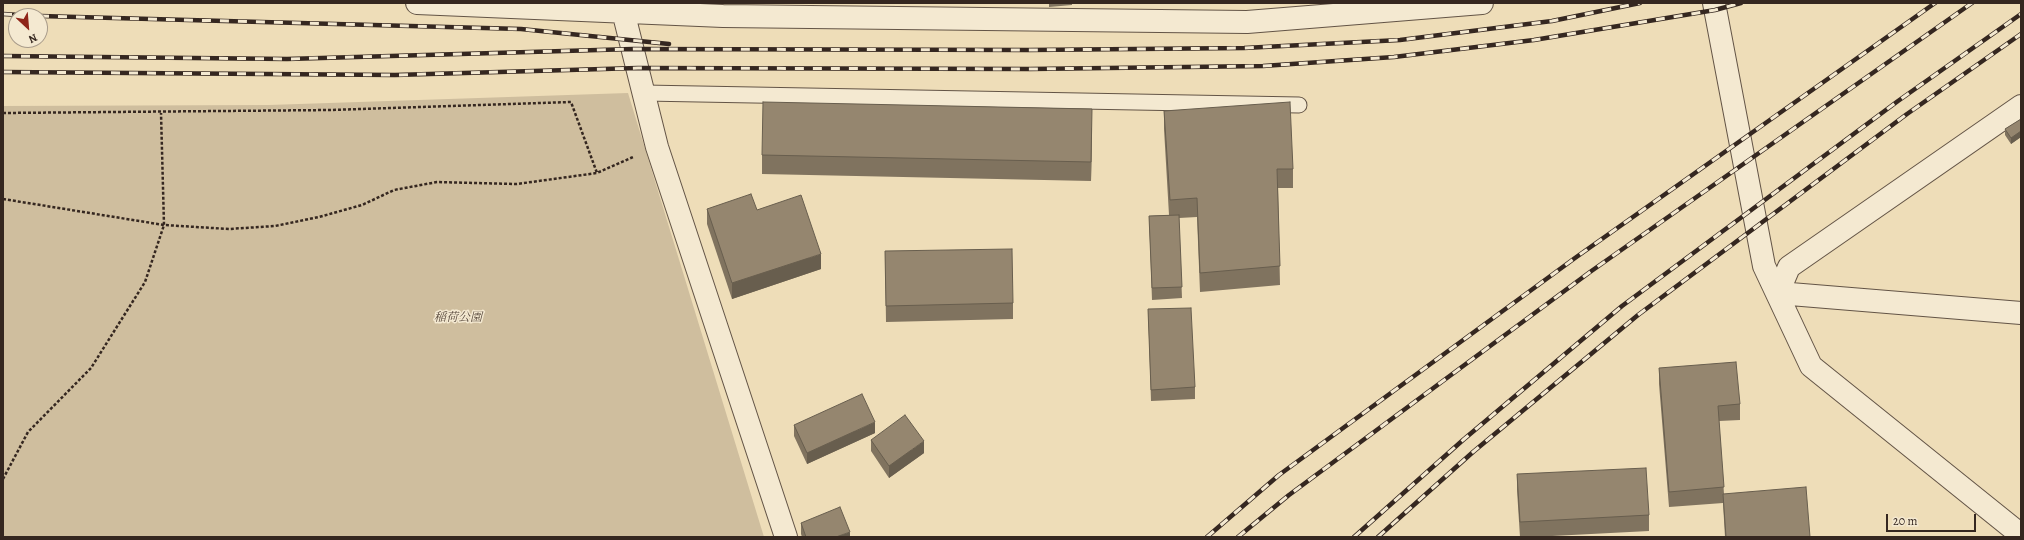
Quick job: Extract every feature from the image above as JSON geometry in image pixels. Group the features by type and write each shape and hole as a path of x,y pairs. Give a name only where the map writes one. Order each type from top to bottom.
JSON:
{"street":[{"path":"417,3 623,7 723,16 1153,11 1247,22 1482,3"},
{"path":"1714,3 1764,266 1811,366 2021,535"},
{"path":"623,7 657,147 786,537"},
{"path":"1778,293 1788,267 2021,106"},
{"path":"1778,293 2021,313"}],"lane":[{"path":"644,93 1298,105"}],"path":[{"path":"3,113 161,113 330,110 571,102 597,173"},
{"path":"3,479 28,432 91,368 117,329 145,282 164,225 161,113"},
{"path":"3,199 164,225 230,229 275,226 319,217 362,205 394,190 437,182 517,184 597,173 657,147"}],"green space":[{"name":"稲荷公園","path":"628,93 764,537 3,537 3,106 269,105"}],"building":[{"path":"763,102 1092,109 1091,162 762,155"},
{"path":"1290,102 1293,169 1277,169 1280,266 1200,273 1197,198 1170,200 1164,111"},
{"path":"2021,119 2021,131 2011,138 2005,129"},
{"path":"751,194 757,210 801,195 821,254 732,283 707,209"},
{"path":"1179,215 1182,287 1152,288 1149,216"},
{"path":"1012,249 1013,303 886,306 885,251"},
{"path":"1191,308 1195,387 1151,390 1148,309"},
{"path":"1736,362 1740,404 1718,406 1724,487 1669,492 1659,368"},
{"path":"862,394 875,422 807,453 794,425"},
{"path":"905,415 924,441 889,466 871,440"},
{"path":"1646,468 1649,515 1520,522 1517,474"},
{"path":"1806,487 1810,537 1726,537 1723,494"},
{"path":"840,507 850,532 836,537 806,537 801,523"}],"railway":[{"path":"3,56 287,59 633,49 1029,50 1244,48 1400,40 1552,21 1640,3"},
{"path":"3,72 395,75 638,68 1030,69 1263,66 1394,57 1534,40 1715,10 1741,3"},
{"path":"1207,537 1279,475 1575,258 1935,3"},
{"path":"1238,537 1289,495 1590,272 1972,3"},
{"path":"3,14 8,14"},
{"path":"1354,537 1463,440 1622,306 1898,101 2021,14"},
{"path":"48,16 521,29 669,44"},
{"path":"1378,537 1473,452 1638,315 1907,114 2021,34"}]}
